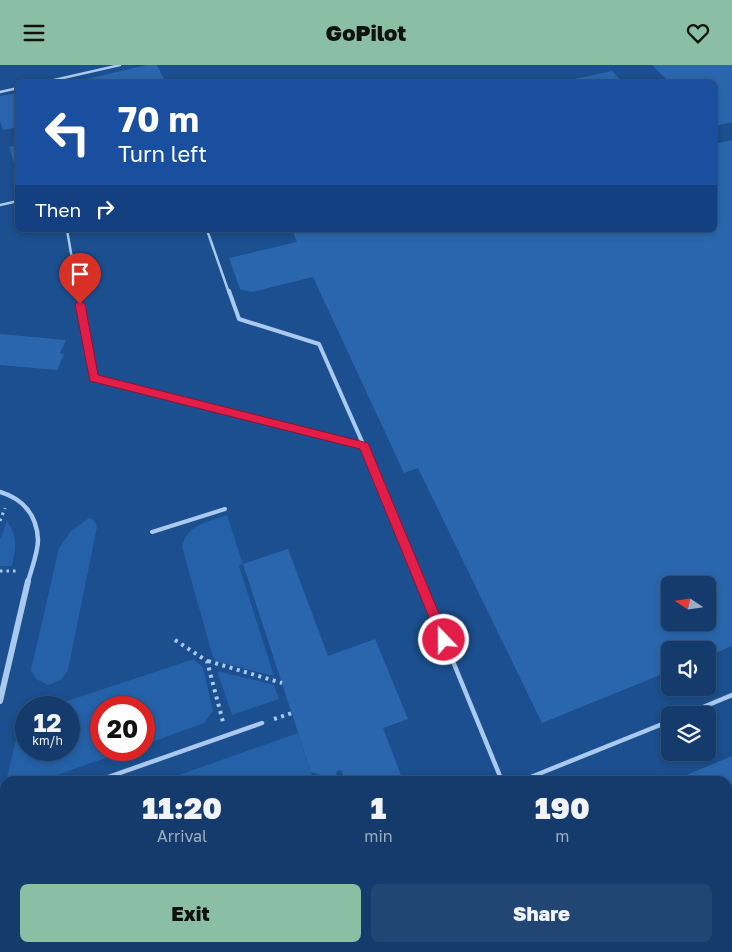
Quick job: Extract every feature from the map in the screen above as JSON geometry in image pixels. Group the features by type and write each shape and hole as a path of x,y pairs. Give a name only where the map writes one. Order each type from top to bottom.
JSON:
{"street":[{"path":"0,491 22,501 33,515 38,541 0,701"}],"lane":[{"path":"54,80 120,65"},
{"path":"0,92 15,89"},
{"path":"0,205 15,202"},
{"path":"67,232 94,378 364,446"},
{"path":"208,232 240,319 318,344 364,446 500,776"},
{"path":"152,532 224,509"},
{"path":"706,706 732,695"},
{"path":"111,776 262,723"},
{"path":"534,776 661,725"}],"path":[{"path":"175,640 207,661 282,683"},
{"path":"207,661 226,735"}],"shaded area":[{"path":"227,515 243,564 239,566 274,676 215,661 212,654 182,547 184,540 193,529 205,522"},
{"path":"89,518 94,520 97,527 68,670 61,680 48,685 36,679 31,670 59,548 71,531"},
{"path":"7,521 11,527 15,543 12,566 0,566 0,540"},
{"path":"194,659 203,668 213,711 204,723 155,741 155,696 90,696 90,761 97,761 54,776 7,776 15,744 15,761 80,761 80,697"},
{"path":"217,671 274,685 279,699 232,715"},
{"path":"298,733 312,776 176,776"}],"building":[{"path":"147,65 157,65 164,80 82,80"},
{"path":"652,65 732,65 732,122 717,126 717,80 667,80"},
{"path":"612,71 620,80 570,80"},
{"path":"15,94 15,128 3,130 0,121 0,96"},
{"path":"732,140 732,646 716,653 716,641 661,641 661,675 542,723 418,468 404,473 313,277 252,292 240,289 229,258 297,242 293,232 717,232 717,144"},
{"path":"15,146 15,166 9,147"},
{"path":"0,334 66,340 60,353 64,354 57,370 0,365"},
{"path":"288,549 328,656 375,639 408,719 383,728 401,775 343,776 341,770 337,771 336,776 323,776 311,772 243,564"},
{"path":"732,756 732,776 684,776"}],"route":[{"path":"80,304 94,378 364,446 444,640"}]}
